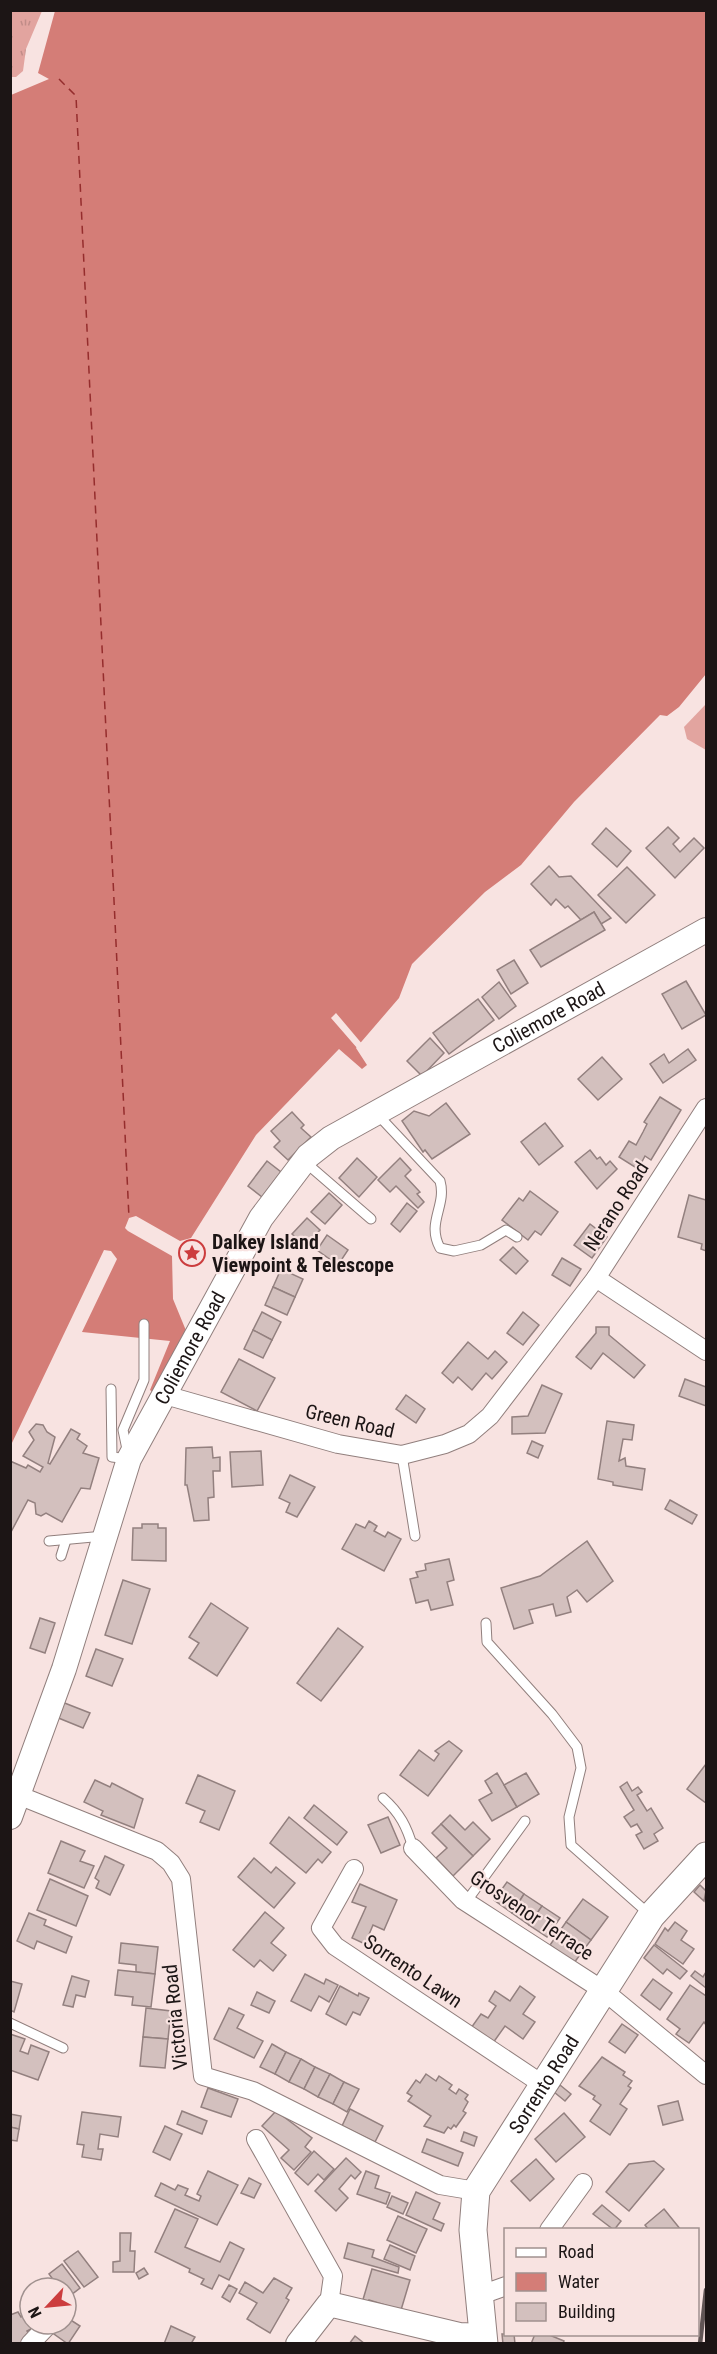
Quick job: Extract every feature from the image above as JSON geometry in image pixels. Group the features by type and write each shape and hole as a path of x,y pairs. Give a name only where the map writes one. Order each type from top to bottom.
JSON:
{"main road":[{"name":"Sorrento Road","path":"484,2340 477,2290 473,2230 476,2191 651,1916 706,1856"}],"street":[{"name":"Coliemore Road","path":"14,1806 64,1670 129,1459 261,1218 304,1161 332,1138 706,930"},
{"name":"Nerano Road","path":"706,1108 596,1278 706,1351"},
{"name":"Green Road","path":"165,1395 338,1444 402,1455 445,1444 469,1434 483,1422 596,1278"},
{"name":"Victoria Road","path":"14,1806 157,1851 171,1863 181,1879 203,2076 253,2091 440,2185 476,2191"},
{"name":"Grosvenor Terrace","path":"413,1848 466,1902 529,1940 604,1991 706,2075"},
{"name":"Sorrento Lawn","path":"354,1869 321,1928 335,1946 542,2084"},
{"path":"256,2139 333,2276 329,2304 298,2343"},
{"path":"550,2228 583,2183"},
{"path":"477,2290 492,2291 504,2287"},
{"path":"329,2304 484,2340"}],"lane":[{"path":"376,1113 440,1181 442,1190 434,1236 440,1248 454,1251 481,1245 506,1230 517,1237"},
{"path":"304,1161 371,1219"},
{"path":"111,1389 112,1457 129,1459 123,1430 144,1380 144,1324"},
{"path":"402,1455 415,1536"},
{"path":"48,1541 104,1536"},
{"path":"61,1556 66,1540"},
{"path":"486,1623 488,1641 552,1714 577,1747 581,1768 569,1817 571,1845 651,1916"},
{"path":"383,1798 396,1809 406,1826 413,1848"},
{"path":"466,1902 525,1821"},
{"path":"10,2023 63,2048"}],"green space":[{"path":"10,11 42,11 26,49 23,71 16,77 11,77"},
{"path":"706,704 706,750 687,739 684,727"}],"water":[{"path":"55,11 706,11 706,674 679,707 667,716 660,715 574,802 521,865 485,892 412,964 399,998 356,1048 367,1065 362,1069 339,1049 256,1135 191,1238 180,1241 136,1216 129,1218 125,1228 128,1231 172,1256 173,1299 187,1333 154,1393 150,1390 170,1341 82,1332 117,1259 111,1251 104,1250 11,1445 11,95 49,79 38,73"}],"pier":[{"path":"336,1013 363,1045 360,1048 364,1056 331,1018"}],"building":[{"path":"668,827 679,838 673,844 680,852 694,838 704,848 675,878 646,848"},
{"path":"606,828 631,851 617,867 592,844"},
{"path":"549,866 559,877 571,876 611,918 601,924 594,912 581,920 568,906 565,908 556,899 551,905 531,884"},
{"path":"627,867 655,895 626,923 598,895"},
{"path":"594,912 605,930 541,967 530,950"},
{"path":"514,960 528,983 511,994 497,970"},
{"path":"686,981 706,1015 682,1029 662,994"},
{"path":"499,982 516,1006 499,1019 482,997"},
{"path":"478,999 494,1020 449,1054 433,1033"},
{"path":"430,1038 444,1053 422,1076 407,1061"},
{"path":"688,1049 696,1060 663,1083 650,1064 664,1054 669,1063"},
{"path":"602,1057 622,1079 598,1100 578,1079"},
{"path":"660,1097 681,1110 651,1160 645,1156 638,1169 619,1157 629,1141 636,1145 647,1124 644,1122"},
{"path":"446,1103 470,1134 432,1159 425,1150 423,1152 402,1121 414,1111 429,1116"},
{"path":"292,1112 304,1125 301,1128 311,1137 288,1160 274,1147 280,1141 271,1131"},
{"path":"545,1123 563,1146 539,1165 521,1142"},
{"path":"590,1150 597,1159 600,1157 606,1165 610,1161 617,1169 597,1189 575,1162"},
{"path":"357,1158 377,1177 359,1197 339,1178"},
{"path":"400,1158 411,1170 405,1176 420,1192 417,1194 424,1202 418,1208 396,1186 390,1192 378,1180"},
{"path":"267,1161 281,1172 262,1197 248,1186"},
{"path":"530,1191 558,1212 541,1235 535,1231 528,1240 502,1220 519,1198 523,1201"},
{"path":"329,1193 342,1205 325,1224 311,1212"},
{"path":"689,1195 706,1200 706,1251 701,1249 702,1244 678,1237"},
{"path":"407,1203 417,1211 400,1232 391,1224"},
{"path":"307,1218 320,1230 305,1246 292,1234"},
{"path":"590,1224 607,1237 592,1258 574,1245"},
{"path":"327,1235 348,1250 338,1265 317,1250"},
{"path":"513,1247 528,1261 516,1274 500,1260"},
{"path":"562,1258 581,1269 570,1286 552,1275"},
{"path":"281,1269 303,1279 295,1297 273,1287"},
{"path":"273,1287 295,1297 287,1315 265,1305"},
{"path":"262,1312 281,1322 272,1340 253,1330"},
{"path":"523,1312 539,1325 523,1345 507,1333"},
{"path":"596,1327 609,1327 609,1335 645,1365 634,1378 603,1353 591,1369 576,1357 596,1333"},
{"path":"253,1330 272,1340 263,1358 244,1349"},
{"path":"468,1342 488,1359 495,1351 507,1362 492,1379 486,1373 472,1390 458,1377 453,1383 442,1373"},
{"path":"239,1359 275,1378 257,1411 221,1392"},
{"path":"685,1379 706,1387 706,1406 679,1396"},
{"path":"542,1385 562,1394 545,1433 512,1434 512,1417 528,1416"},
{"path":"406,1395 425,1409 416,1423 396,1409"},
{"path":"607,1421 634,1425 632,1440 623,1439 619,1461 625,1458 626,1466 645,1469 642,1490 613,1485 613,1482 598,1479"},
{"path":"36,1424 43,1425 47,1432 55,1437 48,1463 50,1464 71,1429 80,1434 77,1439 87,1446 83,1453 99,1458 90,1489 81,1488 62,1522 46,1513 41,1516 36,1514 35,1503 28,1500 11,1532 10,1461 26,1468 28,1465 40,1472 43,1467 23,1456 34,1440 29,1432"},
{"path":"532,1441 543,1446 538,1458 527,1453"},
{"path":"212,1447 213,1458 220,1457 220,1471 213,1471 214,1497 208,1498 209,1520 194,1521 187,1485 185,1485 186,1448"},
{"path":"261,1451 263,1485 232,1487 230,1452"},
{"path":"290,1475 315,1487 297,1517 286,1512 290,1503 279,1498"},
{"path":"670,1500 697,1515 692,1524 665,1509"},
{"path":"369,1521 377,1526 374,1531 385,1537 388,1532 401,1539 384,1571 342,1549 356,1524 365,1528"},
{"path":"142,1524 158,1524 158,1528 166,1528 166,1561 132,1560 133,1528 142,1528"},
{"path":"587,1541 613,1581 587,1602 577,1590 567,1597 571,1612 556,1616 553,1604 529,1610 533,1623 514,1629 501,1588 540,1576"},
{"path":"449,1559 454,1580 447,1582 453,1605 431,1610 428,1600 416,1603 410,1579 418,1577 416,1572 426,1570 425,1564"},
{"path":"123,1580 150,1589 132,1644 105,1635"},
{"path":"211,1603 248,1628 217,1676 189,1658 199,1643 189,1637"},
{"path":"40,1618 55,1623 45,1653 30,1648"},
{"path":"338,1628 363,1647 321,1701 297,1683"},
{"path":"96,1649 123,1659 112,1686 86,1676"},
{"path":"62,1702 90,1713 83,1728 56,1717"},
{"path":"449,1741 462,1751 428,1796 400,1775 419,1750 434,1761 439,1754 435,1751"},
{"path":"706,1764 706,1803 687,1789"},
{"path":"497,1773 517,1807 492,1821 479,1800 492,1793 485,1781"},
{"path":"526,1773 539,1794 517,1807 504,1785"},
{"path":"198,1775 235,1791 219,1830 200,1822 205,1811 186,1803"},
{"path":"95,1780 110,1787 112,1783 143,1799 134,1828 101,1815 103,1811 84,1802"},
{"path":"627,1782 632,1791 638,1787 642,1792 637,1795 647,1811 651,1808 663,1828 654,1834 658,1841 644,1849 636,1835 642,1832 637,1824 631,1827 624,1817 634,1810 620,1787"},
{"path":"314,1805 347,1832 337,1845 304,1818"},
{"path":"450,1815 465,1830 473,1822 490,1839 473,1856 441,1824"},
{"path":"289,1817 331,1852 322,1863 318,1859 306,1873 270,1843"},
{"path":"388,1817 400,1845 381,1853 368,1825"},
{"path":"441,1824 473,1856 453,1876 436,1858 447,1848 432,1833"},
{"path":"61,1841 85,1851 80,1861 94,1866 84,1888 48,1873"},
{"path":"105,1856 124,1865 110,1895 96,1888 99,1881 95,1878"},
{"path":"254,1858 271,1873 276,1867 295,1883 274,1908 238,1877"},
{"path":"50,1879 88,1896 76,1926 37,1910"},
{"path":"507,1882 524,1894 512,1913 494,1900"},
{"path":"360,1884 397,1900 384,1930 373,1925 365,1944 352,1938 366,1907 352,1902"},
{"path":"700,1885 706,1891 704,1901 694,1892"},
{"path":"524,1894 542,1906 529,1925 512,1913"},
{"path":"583,1899 608,1917 591,1940 566,1922"},
{"path":"542,1906 560,1918 547,1937 529,1925"},
{"path":"265,1912 284,1928 271,1943 286,1955 273,1971 260,1960 254,1967 233,1950"},
{"path":"29,1913 46,1920 44,1925 72,1937 66,1953 37,1941 34,1949 17,1941"},
{"path":"566,1922 591,1940 574,1963 550,1945"},
{"path":"675,1922 687,1931 681,1940 694,1949 683,1964 655,1944 665,1928 668,1931"},
{"path":"121,1943 158,1947 155,1974 136,1972 136,1965 119,1963"},
{"path":"654,1945 687,1971 680,1979 667,1969 663,1974 644,1958"},
{"path":"118,1970 155,1974 151,2007 132,2005 133,1997 115,1995"},
{"path":"695,1971 703,1977 706,1972 706,1988 691,1976"},
{"path":"305,1974 324,1984 326,1979 338,1985 329,2002 319,1996 311,2011 291,2001"},
{"path":"72,1976 89,1981 85,1997 76,1995 73,2007 63,2005"},
{"path":"653,1979 672,1993 660,2010 641,1995"},
{"path":"10,1981 22,1984 14,2012 10,2010"},
{"path":"690,1985 706,1996 706,2025 704,2022 689,2043 676,2034 680,2029 667,2019"},
{"path":"340,1986 358,1996 359,1993 369,1998 360,2015 353,2012 346,2025 326,2014"},
{"path":"520,1986 535,1997 523,2014 535,2022 523,2039 505,2026 493,2043 471,2028 481,2014 488,2018 496,2006 489,2001 495,1991 510,2001"},
{"path":"257,1992 275,2001 269,2013 251,2005"},
{"path":"146,2008 171,2011 168,2039 143,2037"},
{"path":"229,2008 244,2015 237,2028 263,2041 254,2058 214,2039"},
{"path":"622,2024 638,2035 625,2053 609,2042"},
{"path":"10,2034 25,2039 20,2051 28,2054 31,2045 49,2052 38,2080 10,2070"},
{"path":"143,2037 168,2039 165,2068 140,2066"},
{"path":"272,2044 286,2052 275,2074 260,2067"},
{"path":"286,2052 301,2059 289,2082 275,2074"},
{"path":"602,2057 625,2072 623,2075 632,2081 628,2086 631,2088 620,2104 627,2109 610,2135 590,2121 601,2105 593,2099 595,2096 579,2086"},
{"path":"301,2059 315,2067 304,2089 289,2082"},
{"path":"315,2067 330,2074 318,2097 304,2089"},
{"path":"330,2074 344,2082 333,2104 318,2097"},
{"path":"426,2074 436,2081 439,2076 452,2085 449,2089 456,2094 459,2089 468,2095 465,2099 468,2102 463,2111 466,2113 456,2127 454,2125 451,2129 448,2127 444,2133 424,2126 431,2116 408,2101 412,2096 407,2093 416,2080 420,2083"},
{"path":"344,2082 359,2089 347,2112 333,2104"},
{"path":"560,2085 571,2094 565,2101 554,2092"},
{"path":"208,2088 238,2099 231,2117 201,2107"},
{"path":"678,2101 683,2120 663,2125 658,2106"},
{"path":"350,2109 383,2126 375,2142 342,2126"},
{"path":"182,2111 207,2121 202,2134 177,2124"},
{"path":"276,2111 312,2138 305,2147 311,2152 294,2170 281,2158 289,2150 262,2126"},
{"path":"82,2112 121,2117 118,2137 100,2134 98,2149 103,2149 101,2160 82,2157 84,2145 77,2144"},
{"path":"564,2113 585,2137 556,2162 535,2139"},
{"path":"10,2114 21,2116 19,2129 10,2127"},
{"path":"165,2126 182,2134 170,2160 153,2152"},
{"path":"10,2127 19,2129 17,2141 10,2140"},
{"path":"464,2132 477,2137 474,2146 461,2141"},
{"path":"427,2139 463,2153 458,2166 422,2152"},
{"path":"314,2151 334,2169 324,2180 318,2174 308,2185 295,2173"},
{"path":"346,2158 361,2172 355,2179 351,2175 339,2189 348,2198 336,2211 315,2191"},
{"path":"536,2159 554,2179 530,2201 511,2181"},
{"path":"654,2161 664,2169 629,2211 606,2192 629,2164"},
{"path":"208,2171 238,2185 217,2225 155,2196 161,2183 175,2190 178,2185 188,2189 185,2195 199,2201 201,2196 197,2194"},
{"path":"366,2171 379,2176 375,2188 390,2193 386,2204 357,2194"},
{"path":"249,2178 261,2184 254,2198 241,2193"},
{"path":"416,2192 440,2203 433,2219 444,2224 441,2231 406,2215"},
{"path":"392,2196 408,2203 403,2214 387,2207"},
{"path":"602,2205 621,2221 616,2228 611,2228 593,2214"},
{"path":"175,2209 198,2219 185,2247 220,2262 230,2242 244,2249 229,2280 219,2275 212,2289 201,2284 204,2279 189,2272 190,2269 155,2252"},
{"path":"664,2209 679,2228 647,2228 645,2225"},
{"path":"398,2216 427,2229 416,2253 387,2240"},
{"path":"120,2233 131,2233 130,2251 135,2251 134,2272 113,2272 113,2262 120,2261"},
{"path":"348,2243 374,2250 372,2257 399,2267 398,2273 344,2258"},
{"path":"390,2245 415,2256 410,2270 384,2259"},
{"path":"78,2251 98,2277 84,2287 78,2276 64,2261"},
{"path":"62,2264 71,2276 50,2276 49,2274"},
{"path":"144,2268 148,2274 139,2279 136,2273"},
{"path":"372,2269 410,2280 401,2310 369,2300 368,2304 362,2303"},
{"path":"274,2278 292,2288 286,2298 289,2300 270,2333 247,2319 257,2303 239,2293 245,2282 263,2293"},
{"path":"229,2285 237,2289 230,2302 222,2297"},
{"path":"18,2312 18,2336 31,2337 19,2344 10,2344 10,2315"},
{"path":"171,2326 195,2337 192,2342 195,2344 164,2344"},
{"path":"502,2334 514,2336 515,2344 503,2344"},
{"path":"57,2336 73,2336 68,2344"},
{"path":"355,2336 365,2344 349,2344"},
{"path":"534,2336 552,2336 564,2341 563,2344 531,2344"}],"ferry route":[{"path":"59,79 76,96 129,1218"}],"railway":[{"path":"700,2344 706,2290"}],"place":[{"name":"Dalkey Island Viewpoint & Telescope","path":"192,1253"}]}
